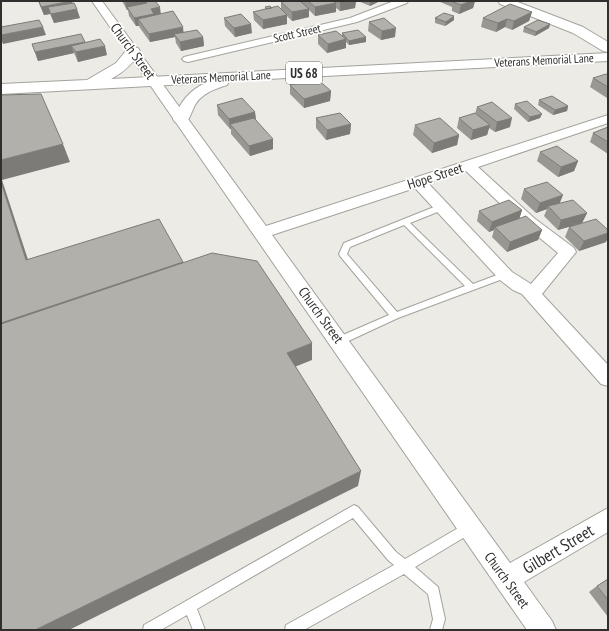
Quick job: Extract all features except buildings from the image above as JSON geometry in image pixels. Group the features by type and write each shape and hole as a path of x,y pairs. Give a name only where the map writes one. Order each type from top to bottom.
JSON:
{"main road":[{"path":"504,1 574,29 608,48"},
{"path":"86,84 120,67 130,58 133,51"},
{"name":"Veterans Memorial Lane","path":"1,89 608,57"},
{"path":"181,119 188,102 195,94 209,87 242,76"}],"street":[{"name":"Church Street","path":"97,1 340,341 469,528 543,630"},
{"name":"Scott Street","path":"188,59 354,20 403,1"},
{"name":"Hope Street","path":"262,233 608,119"},
{"path":"417,181 514,284 528,290 535,290 568,252 544,234 508,203 468,165"},
{"path":"528,290 608,378"},
{"name":"Gilbert Street","path":"507,579 608,519"}],"lane":[{"path":"395,316 343,254 346,245 442,207"},
{"path":"405,222 472,287"},
{"path":"340,341 395,316 505,275"},
{"path":"149,630 354,511 392,556 434,591 440,619 436,630"},
{"path":"291,630 469,528"},
{"path":"190,606 199,630"}]}
